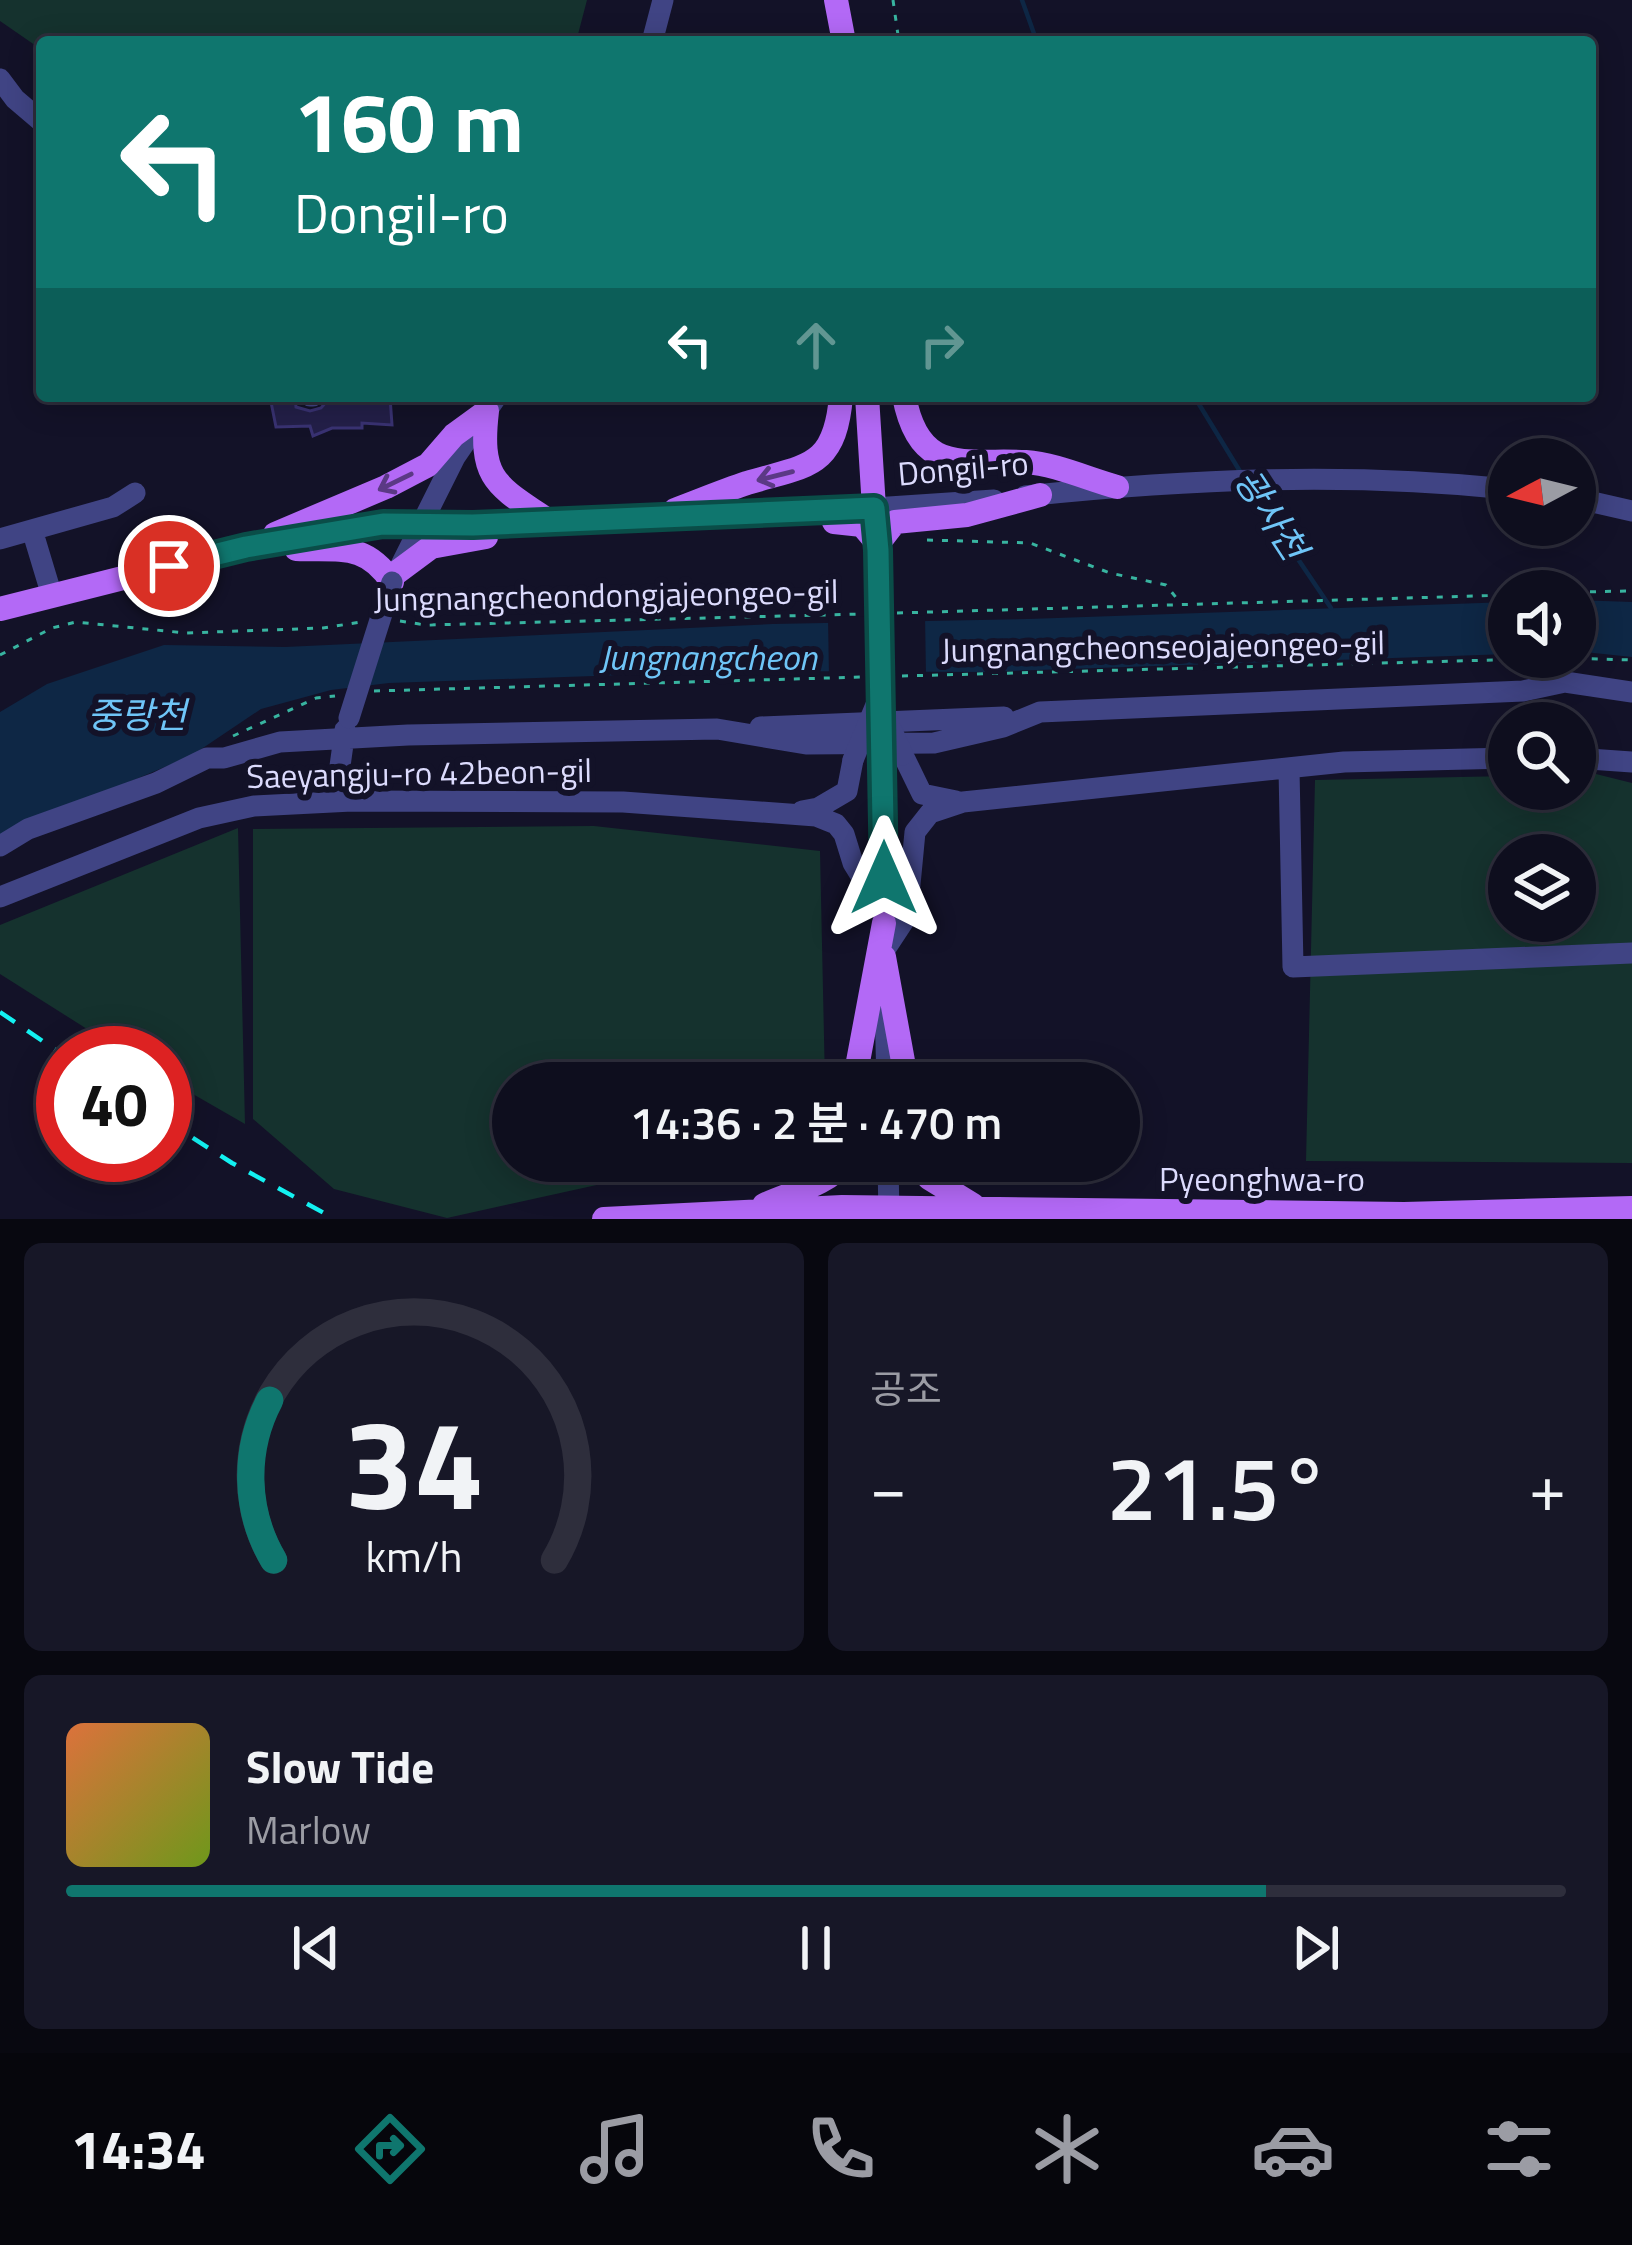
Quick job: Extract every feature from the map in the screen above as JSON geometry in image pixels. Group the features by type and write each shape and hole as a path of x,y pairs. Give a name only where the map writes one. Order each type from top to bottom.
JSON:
{"main road":[{"path":"836,0 843,36"},
{"path":"662,515 809,467 833,440 840,402"},
{"path":"867,402 874,508"},
{"path":"906,402 926,449 938,456 983,464 1028,462 1117,487"},
{"path":"492,404 484,440 489,473 507,493 558,521"},
{"path":"0,609 246,547 386,488 428,465 454,435 492,404"},
{"path":"724,515 862,525 878,549 896,522 968,515 1040,495"},
{"name":"Dongil-ro","path":"246,547 383,524 473,525 874,508"},
{"path":"246,547 364,552 394,578 431,547 558,521"},
{"path":"858,1062 884,918"},
{"path":"884,954 903,1062"},
{"path":"754,1209 820,1182"},
{"path":"934,1182 980,1209"},
{"name":"Pyeonghwa-ro","path":"604,1219 754,1209 889,1214 980,1209 1404,1214 1632,1208"}],"street":[{"path":"654,36 664,0"},
{"path":"0,79 36,117"},
{"path":"335,802 345,728 394,578 455,457 492,404"},
{"name":"Dongil-ro","path":"874,508 1302,477 1403,478 1488,487"},
{"path":"0,539 112,506 135,493"},
{"path":"1596,503 1632,511"},
{"path":"874,508 880,692 893,757 884,918 887,1062"},
{"path":"33,532 52,596"},
{"path":"0,846 28,829 156,783 208,758 345,728 717,729 806,744 934,743 1032,716 1523,691 1565,682 1632,692"},
{"path":"784,814 818,808 847,791 880,692"},
{"path":"893,757 922,794 962,802"},
{"path":"884,954 907,916 915,832 930,813 962,802 1344,762 1488,759"},
{"path":"1596,759 1632,762"},
{"path":"1289,770 1293,967 1632,953"},
{"name":"Saeyangju-ro 42beon-gil","path":"0,897 220,812 254,806 623,802 784,814"},
{"path":"784,814 815,816 836,824 884,918"},
{"path":"889,1182 889,1214"}],"path":[{"path":"893,0 898,36"},
{"path":"920,538 1030,543 1110,573 1166,585 1179,602"},
{"path":"1596,592 1632,591"},
{"path":"889,613 1488,596"},
{"name":"Jungnangcheondongjajeongeo-gil","path":"387,619 427,625 865,614"},
{"name":"Jungnangcheondongjajeongeo-gil","path":"0,656 52,628 76,622 186,633 323,628 366,620"},
{"name":"Jungnangcheonseojajeongeo-gil","path":"902,676 1568,658 1632,661"},
{"path":"373,692 880,692"},
{"path":"208,758 242,729 316,698 335,696"}],"green space":[{"path":"0,0 587,0 578,36 36,36 36,46 0,21"},
{"path":"1596,774 1632,783 1632,1163 1306,1161 1315,780 1488,776 1488,810 1596,810"},
{"path":"594,826 820,851 825,1062 492,1062 492,1182 610,1182 447,1218 334,1189 253,1119 253,829"},
{"path":"238,828 245,1124 192,1094 192,1026 82,1026 0,974 0,925"}],"water":[{"path":"1596,601 1632,602 1632,657 1596,653"},
{"name":"중랑천","path":"1488,603 1488,655 983,672 737,671 389,683 331,690 261,709 191,756 0,836 0,712 47,684 164,645 285,647 773,624"}],"pier":[{"path":"925,615 926,677 829,677 828,617"}],"building":[{"path":"271,402 296,402 296,407 310,411 326,402 390,402 392,425 362,423 362,428 332,428 313,436 310,426 276,427"}],"waterway":[{"name":"광사천","path":"1022,0 1035,36"},
{"name":"광사천","path":"1198,402 1241,473"},
{"name":"광사천","path":"1250,488 1331,608"}],"railway":[{"path":"0,1012 36,1037"},
{"path":"192,1137 335,1219"}],"route":[{"path":"169,566 246,547 383,524 473,525 874,508 884,878"}],"water label":[{"name":"Jungnangcheon","path":"708,657"}]}
